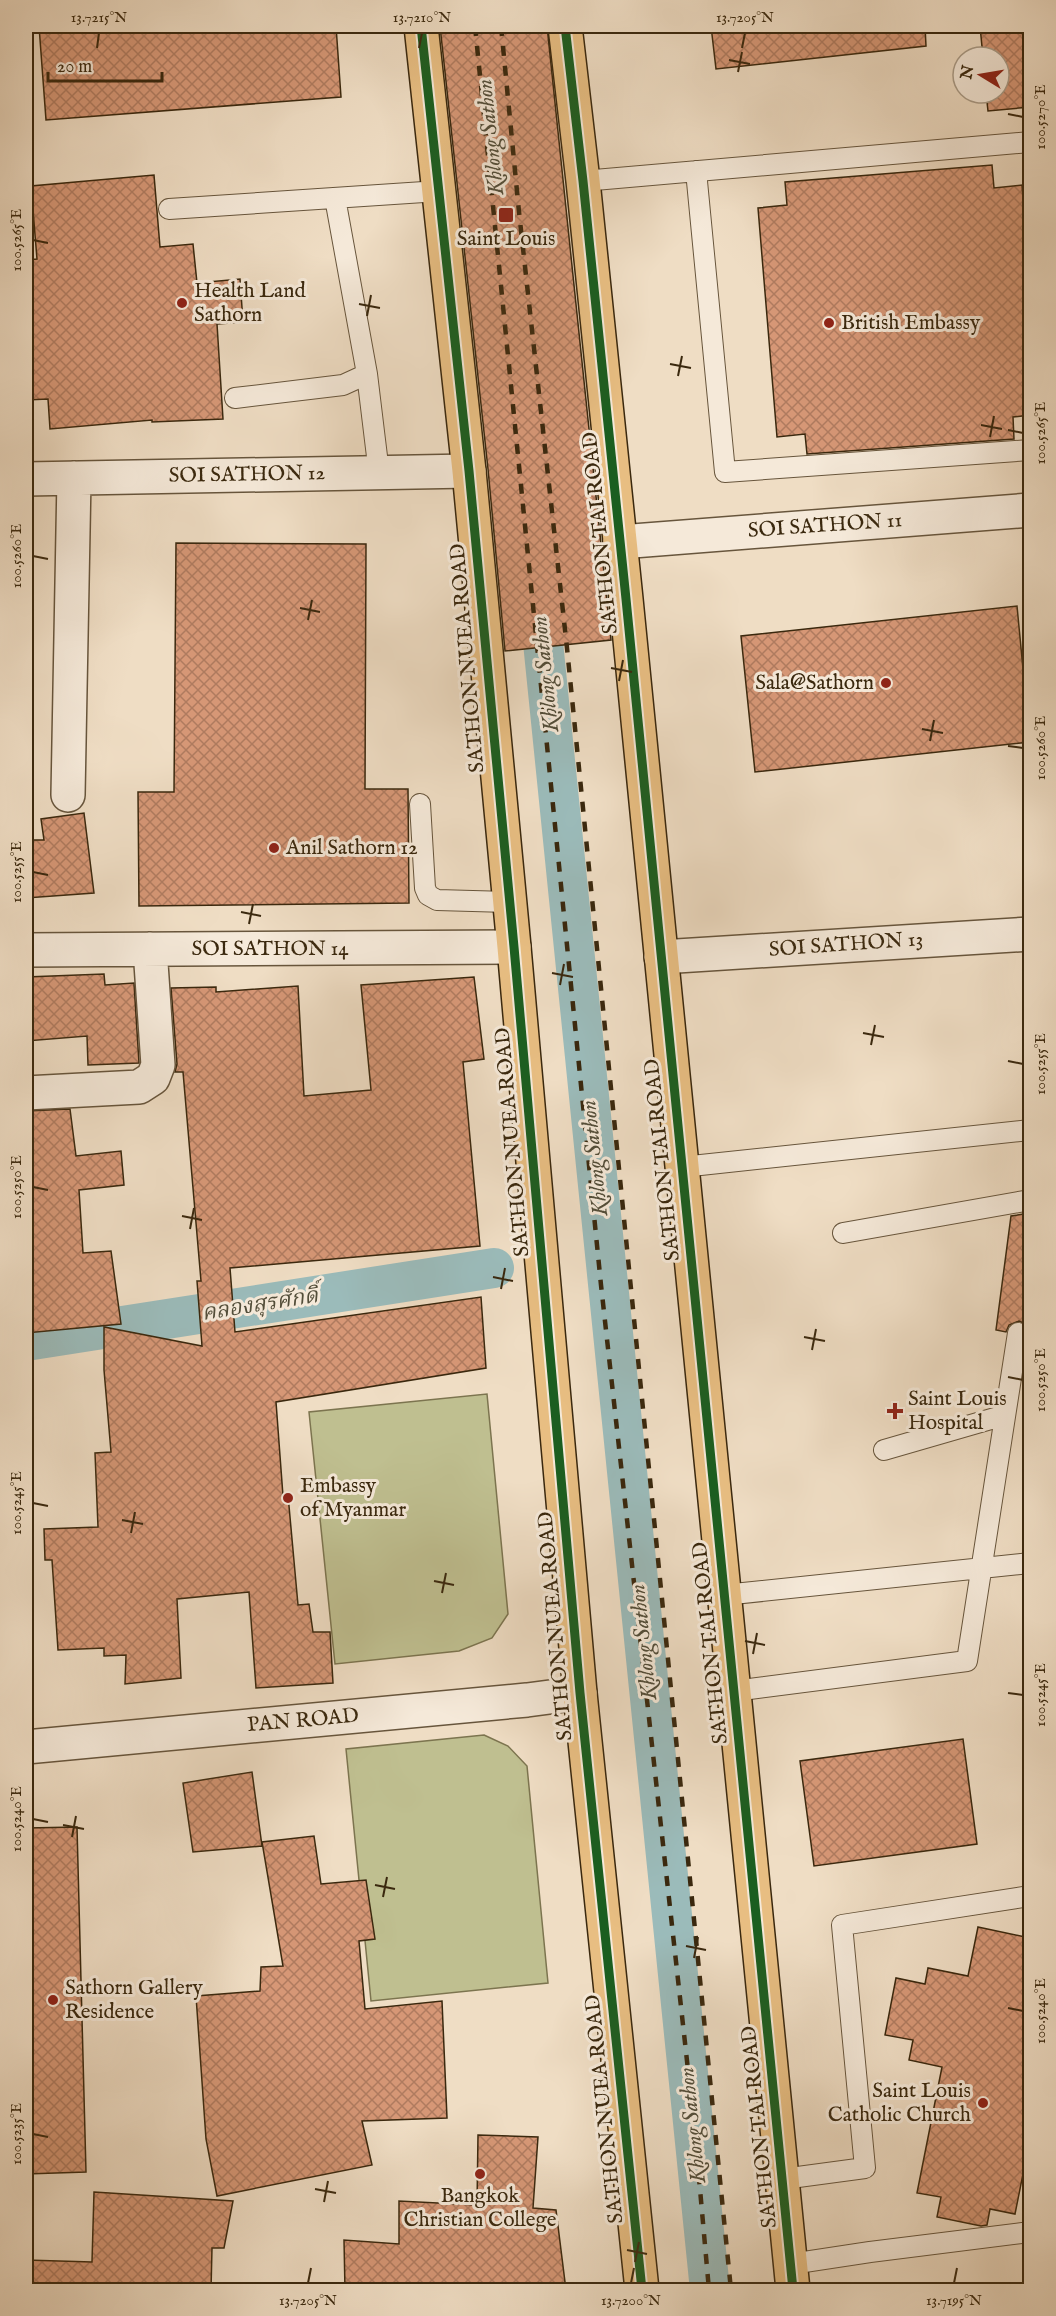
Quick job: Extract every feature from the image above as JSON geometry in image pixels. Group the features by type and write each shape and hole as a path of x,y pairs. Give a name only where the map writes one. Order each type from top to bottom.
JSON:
{"main road":[{"name":"SATHON NUEA ROAD","path":"421,26 469,471 580,1693 642,2290"},
{"name":"SATHON TAI ROAD","path":"565,26 584,181 792,2277"}],"street":[{"name":"SOI SATHON 12","path":"26,479 469,471"},
{"path":"68,795 74,478"},
{"name":"SOI SATHON 11","path":"620,542 1030,510"},
{"name":"SOI SATHON 13","path":"661,957 1030,934"},
{"name":"SOI SATHON 14","path":"26,950 514,947"},
{"path":"26,1094 139,1087 153,1078 158,1065 150,949"},
{"name":"PAN ROAD","path":"26,1747 527,1700 580,1693"}],"lane":[{"path":"584,181 1030,142"},
{"path":"696,171 725,472 1030,450"},
{"path":"169,209 439,191"},
{"path":"335,198 367,374 379,473"},
{"path":"235,398 343,385 367,374"},
{"path":"420,804 425,888 428,895 437,900 508,902"},
{"path":"682,1167 1030,1130"},
{"path":"843,1233 1030,1200"},
{"path":"734,1691 967,1661 1018,1333"},
{"path":"884,1450 1005,1415"},
{"path":"724,1595 1030,1563"},
{"path":"783,2179 865,2168 842,1925 1030,1896"},
{"path":"792,2277 870,2252 1030,2232"}],"green space":[{"path":"487,1394 508,1614 492,1638 459,1651 335,1664 309,1412"},
{"path":"484,1735 508,1746 527,1766 548,1983 371,2001 346,1749"}],"building":[{"path":"39,26 336,26 341,97 46,120"},
{"path":"440,26 547,26 611,640 505,651 488,469"},
{"path":"711,26 925,26 926,46 716,69"},
{"path":"980,26 1030,26 1030,107 988,111 987,105 1011,105 1011,45 982,45"},
{"path":"992,165 994,188 1022,185 1030,284 1030,415 1013,417 1014,439 807,454 805,434 777,437 758,208 787,205 785,182"},
{"path":"154,175 160,247 193,244 197,283 240,279 243,322 217,324 223,419 152,422 152,420 50,429 48,399 26,400 26,260 37,259 31,186"},
{"path":"176,543 366,544 365,789 408,789 409,903 139,906 138,792 174,792"},
{"name":"Sala@Sathorn","path":"1017,606 1030,742 755,772 741,636"},
{"path":"84,813 94,893 26,898 26,840 44,840 41,819"},
{"path":"104,974 105,985 134,983 139,1063 88,1065 87,1036 26,1041 26,977"},
{"path":"474,977 484,1059 463,1062 480,1246 230,1268 235,1332 481,1297 486,1368 276,1402 283,1496 288,1495 298,1605 309,1604 313,1632 330,1632 333,1683 256,1688 249,1592 177,1599 181,1678 125,1684 126,1655 104,1656 104,1648 58,1650 52,1560 45,1560 44,1529 98,1527 95,1453 111,1452 104,1370 104,1327 202,1346 197,1281 201,1281 183,1072 175,1072 177,1064 171,988 216,987 216,992 298,986 304,1096 371,1090 361,985"},
{"path":"70,1109 76,1156 121,1151 124,1185 79,1190 83,1253 111,1251 121,1324 26,1333 26,1111"},
{"path":"1030,1213 1030,1335 1026,1324 1019,1321 1009,1325 1006,1332 996,1330 1011,1216"},
{"path":"963,1739 977,1844 814,1866 800,1761"},
{"path":"252,1772 262,1846 193,1852 183,1783"},
{"name":"Sathorn Gallery Residence","path":"77,1827 86,2172 26,2174 26,1828"},
{"path":"314,1836 321,1884 366,1880 375,1939 359,1941 365,2009 442,2001 447,2118 362,2121 372,2165 217,2196 206,2139 196,1996 260,1991 261,1967 283,1966 262,1842"},
{"name":"Saint Louis Catholic Church","path":"978,1927 1030,1938 1030,2139 1015,2214 990,2209 987,2225 981,2226 937,2217 941,2197 917,2193 942,2067 909,2060 913,2040 885,2035 896,1978 925,1984 928,1968 968,1976"},
{"path":"478,2135 538,2137 533,2208 556,2210 566,2290 345,2290 344,2240 399,2244 399,2201 477,2205"},
{"path":"94,2192 233,2201 224,2248 212,2248 211,2290 26,2290 26,2260 92,2262"}],"waterway":[{"name":"Khlong Sathon","path":"538,593 710,2290"},
{"name":"คลองสุรศักดิ์","path":"26,1341 494,1268"}],"railway":[{"path":"475,26 601,1285 695,2133 709,2290"},
{"path":"501,26 567,648 731,2290"}],"cycle path":[{"path":"421,26 469,471 580,1693 642,2290"},
{"path":"565,26 626,599 793,2290"}],"place":[{"name":"Saint Louis","path":"506,215"},
{"name":"Health Land Sathorn","path":"182,303"},
{"name":"British Embassy","path":"829,323"},
{"name":"Sala@Sathorn","path":"886,683"},
{"name":"Anil Sathorn 12","path":"274,848"},
{"name":"Saint Louis Hospital","path":"895,1411"},
{"name":"Embassy of Myanmar","path":"288,1498"},
{"name":"Sathorn Gallery Residence","path":"53,2000"},
{"name":"Saint Louis Catholic Church","path":"983,2103"},
{"name":"Bangkok Christian College","path":"480,2174"}]}
